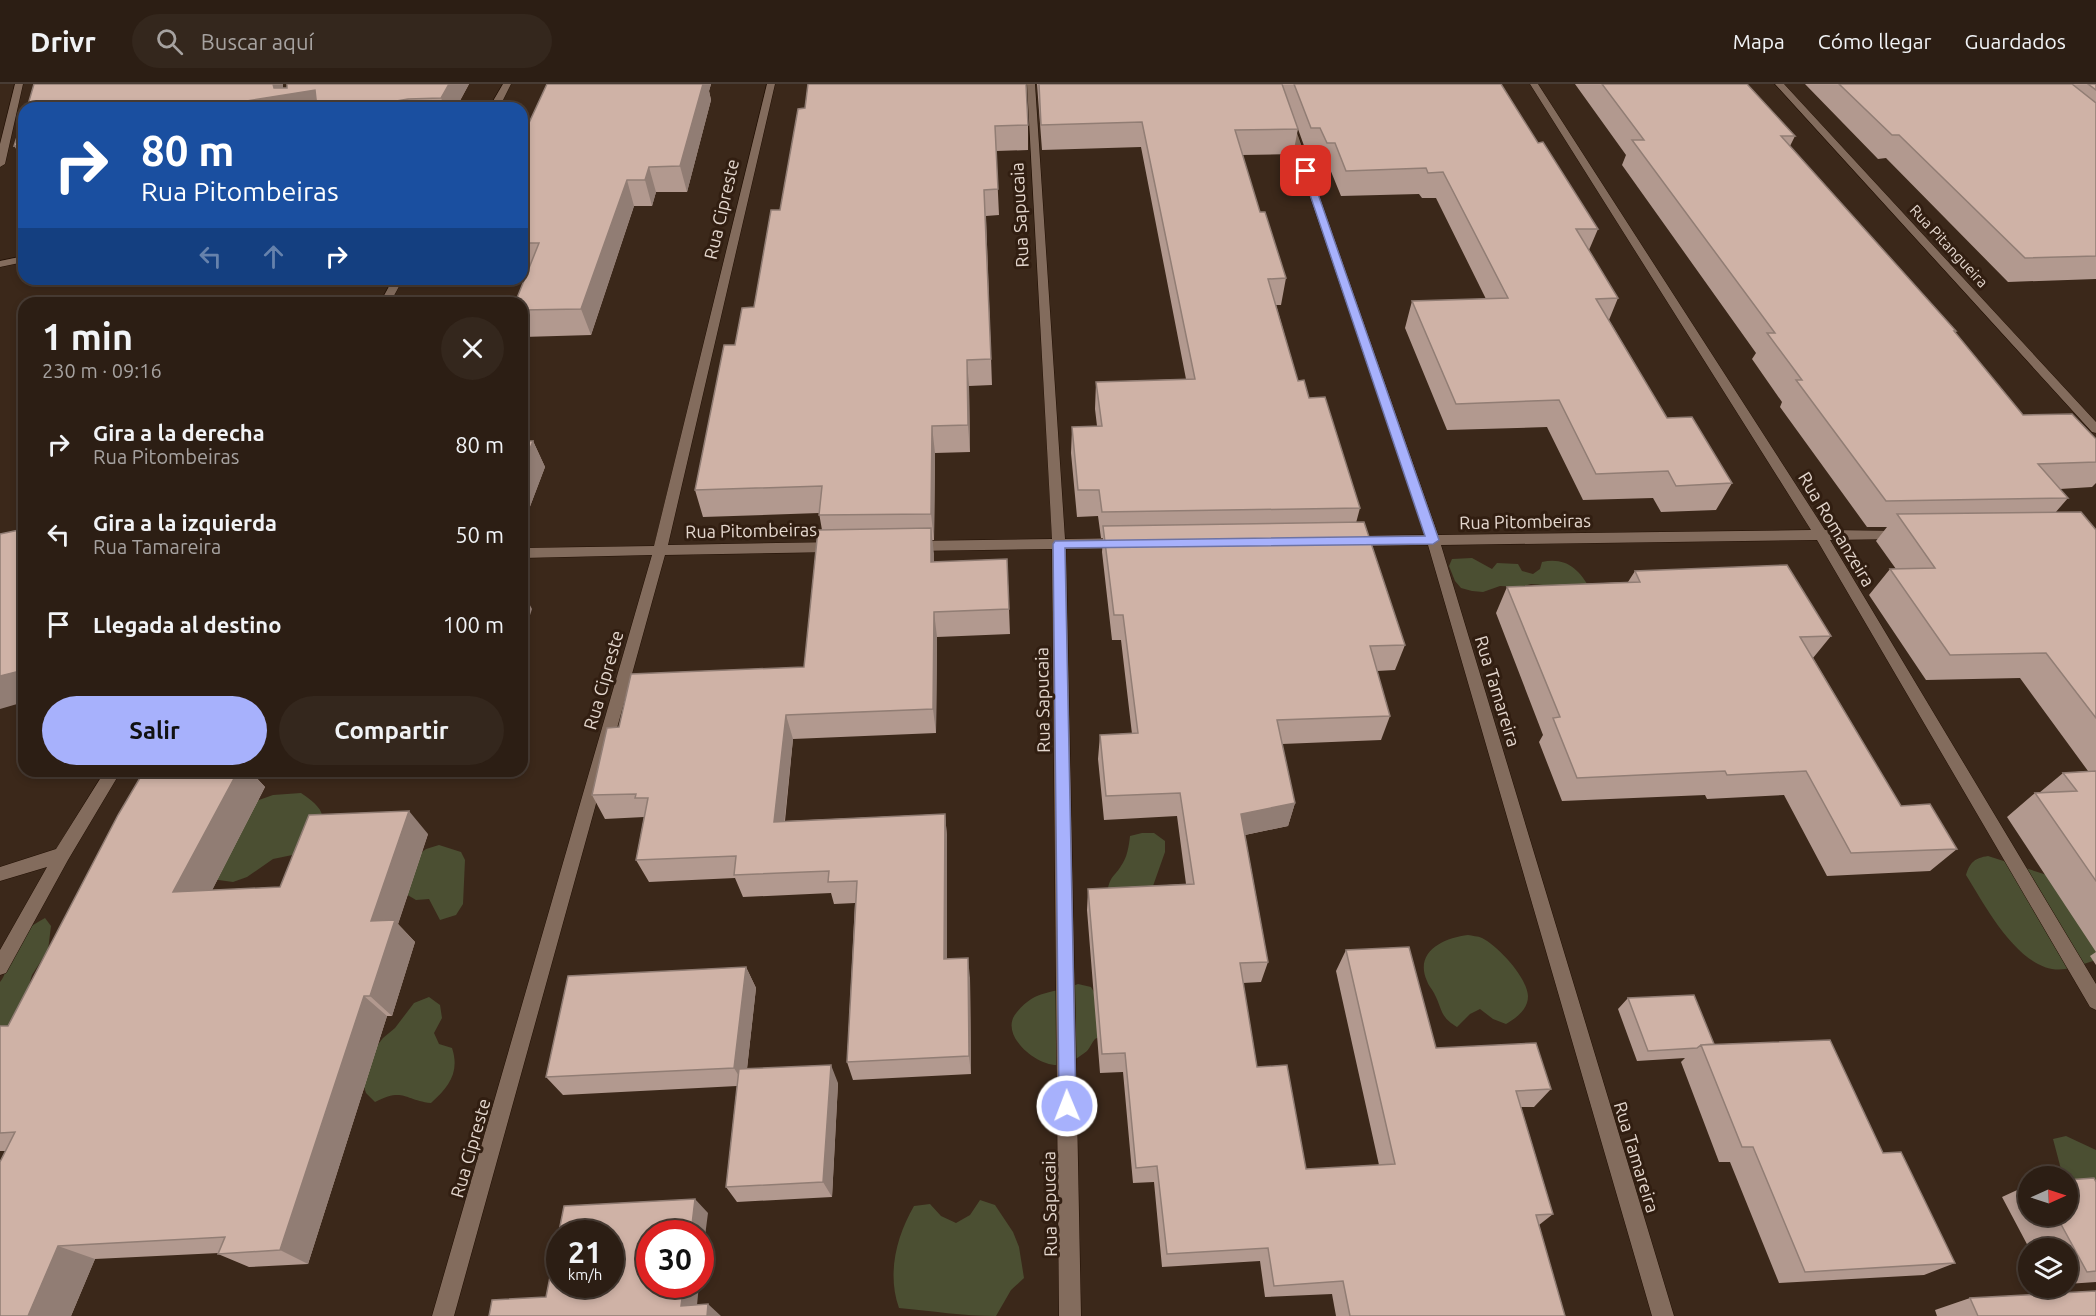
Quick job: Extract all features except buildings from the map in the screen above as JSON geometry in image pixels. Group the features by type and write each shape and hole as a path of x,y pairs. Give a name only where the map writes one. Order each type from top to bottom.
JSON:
{"street":[{"path":"0,164 19,84"},
{"path":"497,102 507,84"},
{"name":"Rua Cipreste","path":"443,1316 660,550 771,84"},
{"name":"Rua Sapucaia","path":"1031,84 1059,544 1070,1316"},
{"name":"Rua Tamareira","path":"1276,84 1433,540 1663,1316"},
{"name":"Rua Romanzeira","path":"1534,84 1821,535 2096,1001"},
{"name":"Rua Pitangueira","path":"1779,84 2096,429"},
{"path":"0,264 18,260"},
{"name":"Rua Pitombeiras","path":"1339,541 1917,533"},
{"path":"895,546 1141,543"},
{"name":"Rua Pitombeiras","path":"528,553 848,547"},
{"path":"0,967 62,855 110,777"},
{"path":"0,874 62,855"}],"green space":[{"path":"1472,558 1492,569 1497,563 1518,564 1522,571 1533,574 1540,569 1542,562 1558,561 1576,570 1590,589 1531,584 1521,587 1500,586 1483,592 1461,588 1455,581 1449,566 1452,559"},
{"path":"301,793 322,813 321,826 307,852 273,859 247,877 233,882 197,877 245,805 273,795"},
{"path":"1154,833 1165,841 1165,852 1153,886 1108,888 1125,859 1130,836"},
{"path":"439,845 461,852 465,860 463,904 456,915 440,920 429,899 416,900 406,894 414,858 426,849"},
{"path":"1988,856 2047,875 2096,937 2096,960 2065,969 2049,968 2019,950 1994,920 1966,875 1974,861"},
{"path":"45,918 51,926 48,950 32,975 28,988 29,999 0,1048 0,982 19,938"},
{"path":"1468,935 1477,936 1489,942 1511,963 1523,980 1528,996 1526,1005 1506,1024 1493,1019 1480,1009 1470,1014 1457,1027 1444,1016 1428,982 1424,962 1433,948 1449,939"},
{"path":"1078,984 1091,987 1106,1012 1108,1034 1095,1039 1087,1051 1066,1064 1050,1064 1040,1061 1022,1048 1012,1030 1012,1021 1024,1004 1038,995"},
{"path":"429,997 440,1005 442,1018 434,1033 439,1044 452,1048 454,1057 454,1072 448,1085 431,1103 398,1095 375,1102 366,1093 362,1081 373,1051 414,1003"},
{"path":"2066,1136 2096,1150 2096,1209 2078,1190 2078,1166 2060,1166 2053,1139"},
{"path":"980,1200 995,1205 1013,1232 1019,1247 1024,1278 1011,1290 996,1316 899,1308 894,1282 895,1256 902,1230 914,1206 930,1204 941,1216 956,1223 970,1215"}],"route":[{"path":"1067,1106 1059,544 1433,540 1306,171"}]}
